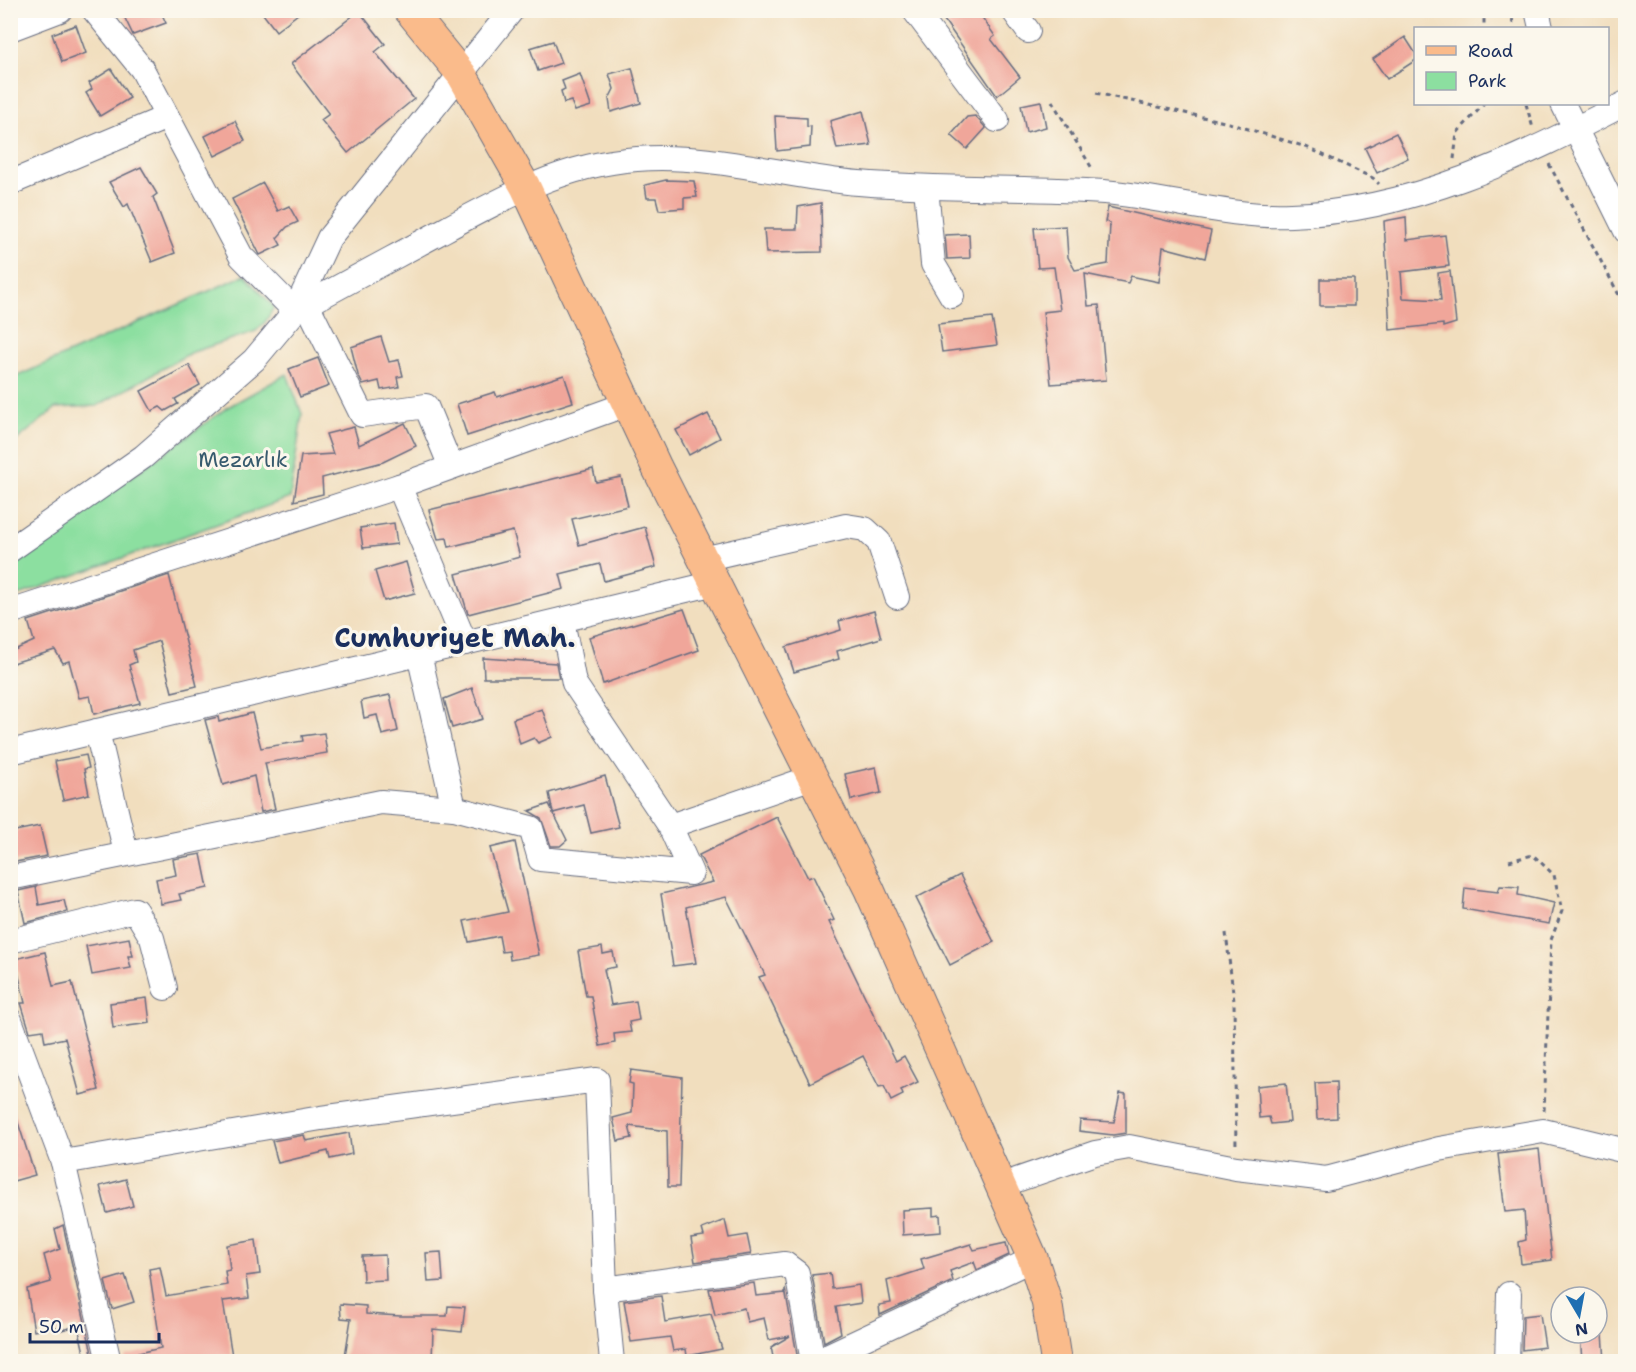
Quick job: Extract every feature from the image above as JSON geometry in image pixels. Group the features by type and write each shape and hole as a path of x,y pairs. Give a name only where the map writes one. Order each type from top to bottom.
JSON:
{"main road":[{"path":"409,10 462,75 525,186 627,405 869,889 1033,1259 1047,1303 1056,1362"}],"street":[{"path":"10,29 60,10"},
{"path":"94,10 142,69 241,256 301,308 362,415 426,406 451,467"},
{"path":"301,308 329,238 513,10"},
{"path":"914,10 997,120"},
{"path":"1013,10 1028,32"},
{"path":"1537,10 1540,27"},
{"path":"10,550 143,457 254,360 301,308 525,186 571,170 638,159 706,161 857,183 1107,192 1209,210 1289,216 1368,208 1452,184 1540,147 1626,104"},
{"path":"1563,105 1626,231"},
{"path":"10,183 167,117"},
{"path":"926,186 933,264 952,296"},
{"path":"10,612 399,486 627,405"},
{"path":"399,486 465,643"},
{"path":"10,752 562,620 846,526 865,529 879,542 897,597"},
{"path":"10,878 381,802 454,808 531,828 540,859 691,873 670,826 574,683 562,620"},
{"path":"418,654 454,808"},
{"path":"97,731 126,853"},
{"path":"670,826 813,777"},
{"path":"10,941 135,910 152,938 165,988"},
{"path":"10,1020 19,1073 63,1162 110,1362"},
{"path":"63,1162 321,1118 597,1080 605,1289 612,1362"},
{"path":"1002,1185 1095,1154 1129,1148 1236,1168 1326,1179 1439,1149 1543,1131 1626,1151"},
{"path":"605,1289 785,1264 797,1273 813,1362 1033,1259"},
{"path":"1507,1362 1509,1294"}],"path":[{"path":"1484,10 1484,27"},
{"path":"1512,10 1513,27"},
{"path":"1096,93 1229,123 1306,147 1373,178 1394,201"},
{"path":"1052,101 1107,192"},
{"path":"1452,184 1457,133 1483,105"},
{"path":"1526,105 1540,147 1626,308"},
{"path":"1509,861 1533,855 1547,868 1554,875 1562,911 1551,940 1543,1131"},
{"path":"1226,933 1234,1001 1236,1168"}],"green space":[{"path":"245,275 274,307 266,321 256,331 190,353 97,406 56,408 11,445 11,379"},
{"name":"Mezarlık","path":"287,374 302,414 290,498 11,598 10,564 228,407"}],"building":[{"path":"121,10 160,10 166,23 133,35"},
{"path":"260,10 303,10 276,31"},
{"path":"937,10 977,10 995,36 991,39 1020,77 997,96"},
{"path":"359,11 385,44 375,52 414,99 348,153 321,120 329,114 291,64"},
{"path":"76,25 86,53 62,62 52,34"},
{"path":"1405,37 1414,51 1414,61 1387,79 1373,59"},
{"path":"553,41 561,63 538,71 530,48"},
{"path":"632,68 641,103 611,112 609,99 614,89 609,74"},
{"path":"111,69 130,98 100,116 86,93 92,89 89,83"},
{"path":"580,74 591,106 575,111 571,101 564,103 561,91 565,89 562,81"},
{"path":"1041,101 1046,127 1026,132 1021,105"},
{"path":"863,111 871,145 837,149 830,121"},
{"path":"775,116 807,118 807,127 811,126 810,147 777,151"},
{"path":"975,116 986,128 967,149 951,135 967,117"},
{"path":"235,121 245,141 215,156 205,136"},
{"path":"1396,133 1408,158 1377,173 1365,148"},
{"path":"141,167 157,194 153,197 175,253 152,262 128,204 124,207 109,182"},
{"path":"666,180 694,181 697,197 684,198 684,208 659,210 656,198 647,198 645,185"},
{"path":"263,183 278,211 289,206 298,222 287,227 277,238 281,245 260,255 232,199"},
{"path":"821,203 822,252 766,253 764,229 797,229 798,207"},
{"path":"1108,207 1211,231 1205,258 1163,247 1159,282 1131,276 1128,283 1085,274 1088,306 1099,305 1106,380 1051,384 1043,312 1060,310 1054,267 1038,268 1034,228 1066,226 1068,257 1075,270 1108,264 1110,223 1105,222"},
{"path":"1406,217 1407,240 1445,235 1449,266 1401,272 1403,298 1441,300 1438,273 1450,271 1456,323 1443,327 1443,324 1390,330 1384,221"},
{"path":"969,234 970,258 947,259 945,235"},
{"path":"1320,279 1354,279 1354,306 1320,306"},
{"path":"992,318 997,345 942,352 938,324"},
{"path":"381,337 389,362 399,360 403,376 397,377 399,387 381,390 379,381 363,385 358,375 351,347"},
{"path":"318,358 329,386 300,397 289,369"},
{"path":"189,365 200,385 175,399 178,404 165,411 160,407 152,411 141,391"},
{"path":"564,375 573,402 467,436 457,404 495,392 497,397"},
{"path":"708,414 720,438 689,455 676,430"},
{"path":"405,423 416,446 383,462 322,478 323,494 294,501 301,456 333,454 326,434 354,427 359,445"},
{"path":"593,469 596,482 621,477 628,506 572,519 579,545 645,527 656,567 604,581 600,564 560,574 564,589 468,614 456,574 520,557 513,531 449,547 447,538 438,539 429,510"},
{"path":"394,523 397,544 363,548 360,528"},
{"path":"406,562 415,593 384,601 375,571"},
{"path":"169,575 197,686 172,692 159,641 133,650 136,662 129,665 140,703 94,714 90,696 79,698 69,661 63,663 55,650 10,664 10,652 34,641 28,621"},
{"path":"684,609 699,650 603,684 589,637"},
{"path":"874,611 881,638 837,651 839,659 794,672 786,647 841,630 839,621"},
{"path":"483,658 556,663 559,678 484,678"},
{"path":"472,688 483,719 452,728 444,699"},
{"path":"390,695 398,731 382,735 377,715 364,718 361,701"},
{"path":"542,709 552,737 538,743 534,738 520,744 513,719"},
{"path":"252,713 261,748 303,741 302,736 324,733 327,753 265,763 275,809 261,812 254,776 223,785 205,720 218,717 219,722"},
{"path":"86,755 89,768 84,769 89,794 63,800 55,761"},
{"path":"876,767 881,793 851,800 845,774"},
{"path":"605,776 619,827 591,833 584,805 553,813 549,793"},
{"path":"549,804 567,840 560,846 551,846 541,818 529,811"},
{"path":"777,817 808,878 813,876 834,920 829,922 896,1061 904,1056 918,1082 901,1090 903,1095 891,1101 884,1086 879,1087 863,1056 810,1083 759,977 765,975 726,897 686,907 696,963 673,966 661,894 713,882 699,855"},
{"path":"40,826 47,856 10,863 10,832"},
{"path":"515,842 539,955 510,960 509,951 502,952 499,936 469,942 464,921 508,912 490,848"},
{"path":"201,854 208,888 179,894 181,900 161,904 156,879 176,875 173,859"},
{"path":"960,875 994,942 950,965 916,898"},
{"path":"1500,886 1519,887 1518,895 1554,903 1549,924 1463,909 1465,888 1498,892"},
{"path":"36,887 39,905 64,900 67,912 25,923 18,891"},
{"path":"129,938 133,956 128,956 131,968 92,975 86,946"},
{"path":"602,947 603,954 613,952 616,967 604,969 611,1005 636,1001 639,1020 629,1022 631,1032 614,1034 615,1043 600,1046 591,996 586,996 578,951"},
{"path":"45,952 53,986 72,982 99,1090 80,1095 65,1038 45,1042 43,1030 30,1032 21,1003 25,1003 15,959"},
{"path":"147,998 150,1023 113,1028 110,1003"},
{"path":"631,1070 682,1077 679,1187 668,1187 667,1131 629,1126 632,1138 618,1141 613,1118 632,1113 633,1084 629,1083"},
{"path":"1336,1082 1337,1118 1317,1119 1315,1083"},
{"path":"1286,1083 1290,1122 1271,1124 1269,1117 1259,1118 1257,1086"},
{"path":"1120,1093 1126,1094 1126,1133 1113,1135 1079,1131 1080,1120 1114,1122"},
{"path":"13,1107 35,1175 10,1182 10,1108"},
{"path":"349,1133 352,1154 330,1159 328,1151 278,1163 272,1141 304,1135 306,1141"},
{"path":"1539,1149 1552,1260 1521,1264 1519,1242 1526,1240 1524,1210 1505,1212 1498,1154"},
{"path":"126,1179 133,1206 107,1213 100,1186"},
{"path":"933,1208 933,1216 940,1215 941,1232 903,1235 902,1210"},
{"path":"725,1220 729,1238 747,1235 751,1254 695,1262 691,1238 704,1236 702,1229"},
{"path":"63,1225 94,1362 86,1362 78,1326 57,1331 56,1327 34,1331 27,1289 51,1282 44,1255 60,1249 55,1229"},
{"path":"256,1240 260,1274 246,1276 249,1298 223,1301 232,1356 219,1356 193,1362 126,1362 125,1356 161,1348 149,1269 160,1267 166,1296 227,1285 225,1271 230,1270 227,1245"},
{"path":"1006,1243 1009,1255 977,1270 974,1262 950,1271 953,1281 880,1315 879,1305 891,1303 887,1281 924,1269 921,1259 971,1244 974,1250"},
{"path":"441,1252 443,1281 428,1282 426,1253"},
{"path":"385,1255 386,1280 363,1281 362,1256"},
{"path":"830,1273 832,1289 859,1285 861,1303 836,1307 841,1333 824,1342 812,1275"},
{"path":"125,1275 134,1302 112,1309 105,1281"},
{"path":"754,1283 756,1296 785,1293 785,1289 798,1360 774,1362 771,1347 790,1336 769,1340 764,1318 747,1322 744,1308 715,1315 709,1289"},
{"path":"661,1296 665,1322 711,1314 722,1349 687,1356 686,1349 673,1351 670,1337 631,1342 624,1301"},
{"path":"340,1304 366,1306 366,1314 401,1316 447,1316 448,1306 465,1307 462,1332 433,1329 432,1362 344,1362 351,1319 341,1318"},
{"path":"1540,1314 1545,1347 1522,1350 1523,1316"},
{"path":"1581,1345 1604,1345 1605,1361 1582,1362"}],"district":[{"name":"Cumhuriyet Mah.","path":"455,637"}]}
